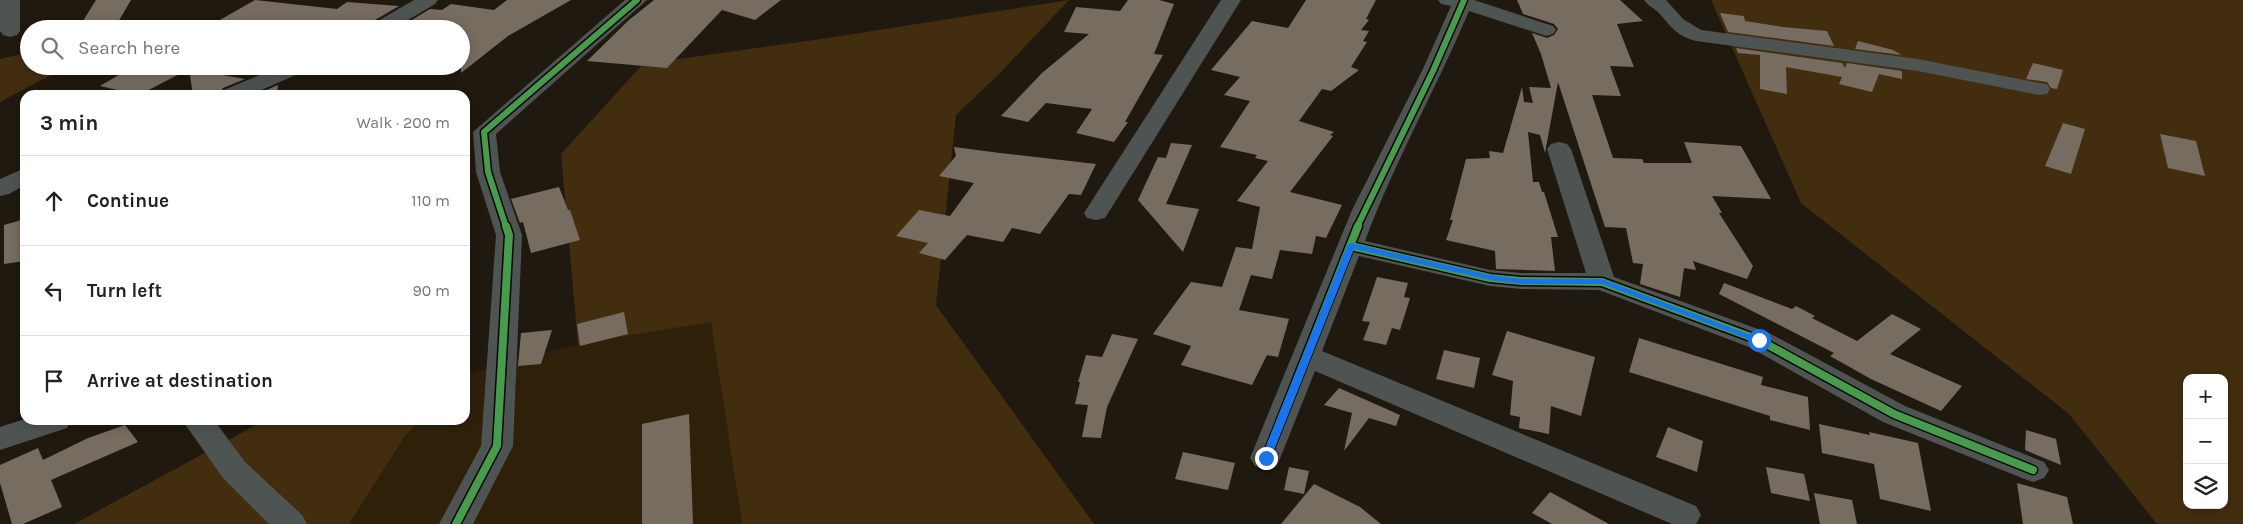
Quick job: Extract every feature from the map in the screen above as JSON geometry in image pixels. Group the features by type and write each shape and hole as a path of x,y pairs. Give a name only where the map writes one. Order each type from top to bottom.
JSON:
{"street":[{"path":"10,0 10,31"},
{"path":"394,20 428,0"},
{"path":"456,524 497,446 509,235 488,172 484,132 637,0"},
{"path":"1096,213 1231,0"},
{"path":"1654,0 1665,8 1676,23 1696,35 1918,64 2039,89"},
{"path":"1266,458 1364,210 1433,71 1458,1 1546,30"},
{"path":"244,90 279,75"},
{"path":"1560,149 1602,282"},
{"path":"0,189 20,178"},
{"path":"1351,246 1490,278 1521,281 1602,282 1759,340 1894,414 2033,470"},
{"path":"1307,356 1684,515"},
{"path":"0,439 41,425"},
{"path":"202,425 234,470 290,524"}],"shaded area":[{"path":"1069,0 999,74 956,115 936,305 1094,524 742,524 711,322 578,344 561,154 643,64 828,38"},
{"path":"1711,0 2243,0 2243,524 2157,524 2069,414 1801,203"},
{"path":"20,54 20,75 51,75 0,102 0,59"},
{"path":"711,322 742,524 349,524 405,436 416,425 470,425 470,373 578,344"},
{"path":"256,425 416,425 405,436 349,524 74,524"}],"building":[{"path":"96,0 131,0 119,20 84,20"},
{"path":"255,0 337,9 347,2 399,6 375,20 220,20"},
{"path":"507,0 571,0 508,36 470,66 470,20 412,20 430,9 442,10 451,4 494,10"},
{"path":"654,0 781,0 755,20 722,10 667,68 587,61 629,20"},
{"path":"1128,0 1159,0 1174,4 1154,54 1163,55 1125,122 1128,122 1114,142 1076,133 1092,109 1046,103 1028,122 1001,116 1042,73 1089,34 1064,32 1076,7 1120,11"},
{"path":"1306,0 1376,0 1366,19 1369,20 1361,30 1369,31 1363,41 1367,42 1351,67 1359,70 1331,91 1322,89 1299,121 1334,132 1330,135 1333,136 1290,192 1342,205 1326,238 1316,236 1312,254 1280,250 1272,279 1251,275 1239,310 1289,319 1278,357 1267,355 1252,385 1181,365 1191,346 1153,334 1191,282 1222,287 1236,247 1252,249 1260,207 1237,201 1268,161 1255,158 1257,155 1220,147 1250,101 1224,95 1240,77 1211,70 1252,21 1288,28"},
{"path":"1517,0 1620,0 1643,21 1617,24 1634,67 1610,66 1621,96 1592,95 1613,158 1642,159 1644,163 1692,163 1684,142 1741,146 1771,199 1712,196 1722,213 1719,213 1753,266 1747,279 1693,261 1696,270 1684,268 1680,297 1640,284 1643,264 1633,263 1626,228 1605,227 1558,82 1545,153 1540,135 1528,132 1533,182 1539,182 1542,192 1544,192 1558,237 1551,237 1555,271 1496,269 1495,251 1446,240 1453,220 1450,220 1466,159 1490,158 1489,151 1503,153 1522,87 1524,102 1533,103 1529,87 1551,88 1541,54 1532,33 1547,38 1554,35 1558,29 1554,24 1523,14"},
{"path":"1720,13 1744,16 1745,21 1827,31 1834,46 1728,32"},
{"path":"1858,41 1893,50 1902,55 1855,49"},
{"path":"1736,48 1842,63 1845,68 1847,63 1902,71 1902,79 1879,74 1872,92 1839,84 1842,77 1786,67 1787,94 1760,89 1760,55 1738,53"},
{"path":"2033,63 2063,70 2057,89 2051,88 2047,82 2026,79"},
{"path":"119,75 177,75 149,90 117,90 100,86"},
{"path":"190,75 223,75 245,79 222,90 192,90"},
{"path":"278,85 278,90 266,90"},
{"path":"2063,123 2085,129 2071,174 2045,166"},
{"path":"2160,134 2196,141 2205,176 2168,168"},
{"path":"1171,143 1192,145 1166,204 1199,209 1183,252 1138,200 1158,157 1166,158"},
{"path":"954,147 1096,164 1081,195 1069,194 1040,234 1012,228 1003,242 967,235 945,260 919,253 928,243 896,236 919,210 950,216 974,183 939,176 956,156"},
{"path":"559,187 568,210 570,210 580,240 531,253 523,222 520,223 511,199"},
{"path":"20,220 20,262 4,264 4,225"},
{"path":"1377,277 1408,283 1404,297 1410,298 1400,330 1392,328 1386,345 1363,340 1370,322 1362,321"},
{"path":"1724,283 1792,309 1796,306 1815,316 1812,318 1857,341 1892,314 1921,329 1890,354 1962,386 1941,411 1871,379 1830,356 1834,353 1719,294"},
{"path":"624,312 628,334 580,346 577,324"},
{"path":"552,330 541,364 518,366 521,333"},
{"path":"1507,331 1595,357 1581,416 1551,406 1549,434 1519,428 1520,417 1510,415 1513,381 1492,375"},
{"path":"1112,334 1138,339 1107,407 1101,438 1082,437 1088,405 1075,404 1080,382 1078,382 1086,355 1102,357"},
{"path":"1639,338 1763,377 1761,385 1808,397 1810,430 1770,420 1770,416 1629,372"},
{"path":"1444,350 1480,358 1474,388 1436,379"},
{"path":"1339,388 1400,415 1396,426 1369,418 1344,451 1352,413 1324,405"},
{"path":"689,414 693,524 642,524 642,424"},
{"path":"1819,424 1870,435 1869,432 1918,443 1931,511 1880,499 1874,464 1822,453"},
{"path":"125,425 138,442 51,480 62,507 23,524 12,524 0,483 0,465 38,448 43,460 88,438"},
{"path":"1668,427 1703,441 1697,472 1656,457"},
{"path":"2026,430 2056,439 2061,465 2025,450"},
{"path":"1183,452 1235,463 1228,490 1175,479"},
{"path":"1289,467 1309,471 1304,494 1284,490"},
{"path":"1766,467 1804,474 1810,501 1771,493"},
{"path":"2017,483 2067,497 2073,524 2023,524"},
{"path":"1314,484 1360,507 1381,524 1281,524"},
{"path":"1550,492 1609,524 1552,524 1532,513"},
{"path":"1814,493 1852,500 1857,524 1820,524"}],"cycle path":[{"path":"456,524 497,446 509,235 488,172 484,132 637,0"},
{"path":"1266,458 1364,210 1433,71 1464,0"},
{"path":"1351,246 1490,278 1521,281 1602,282 1759,340 1894,414 2033,470"}],"route":[{"path":"1266,458 1351,246 1490,278 1521,281 1602,282 1759,340"}]}
